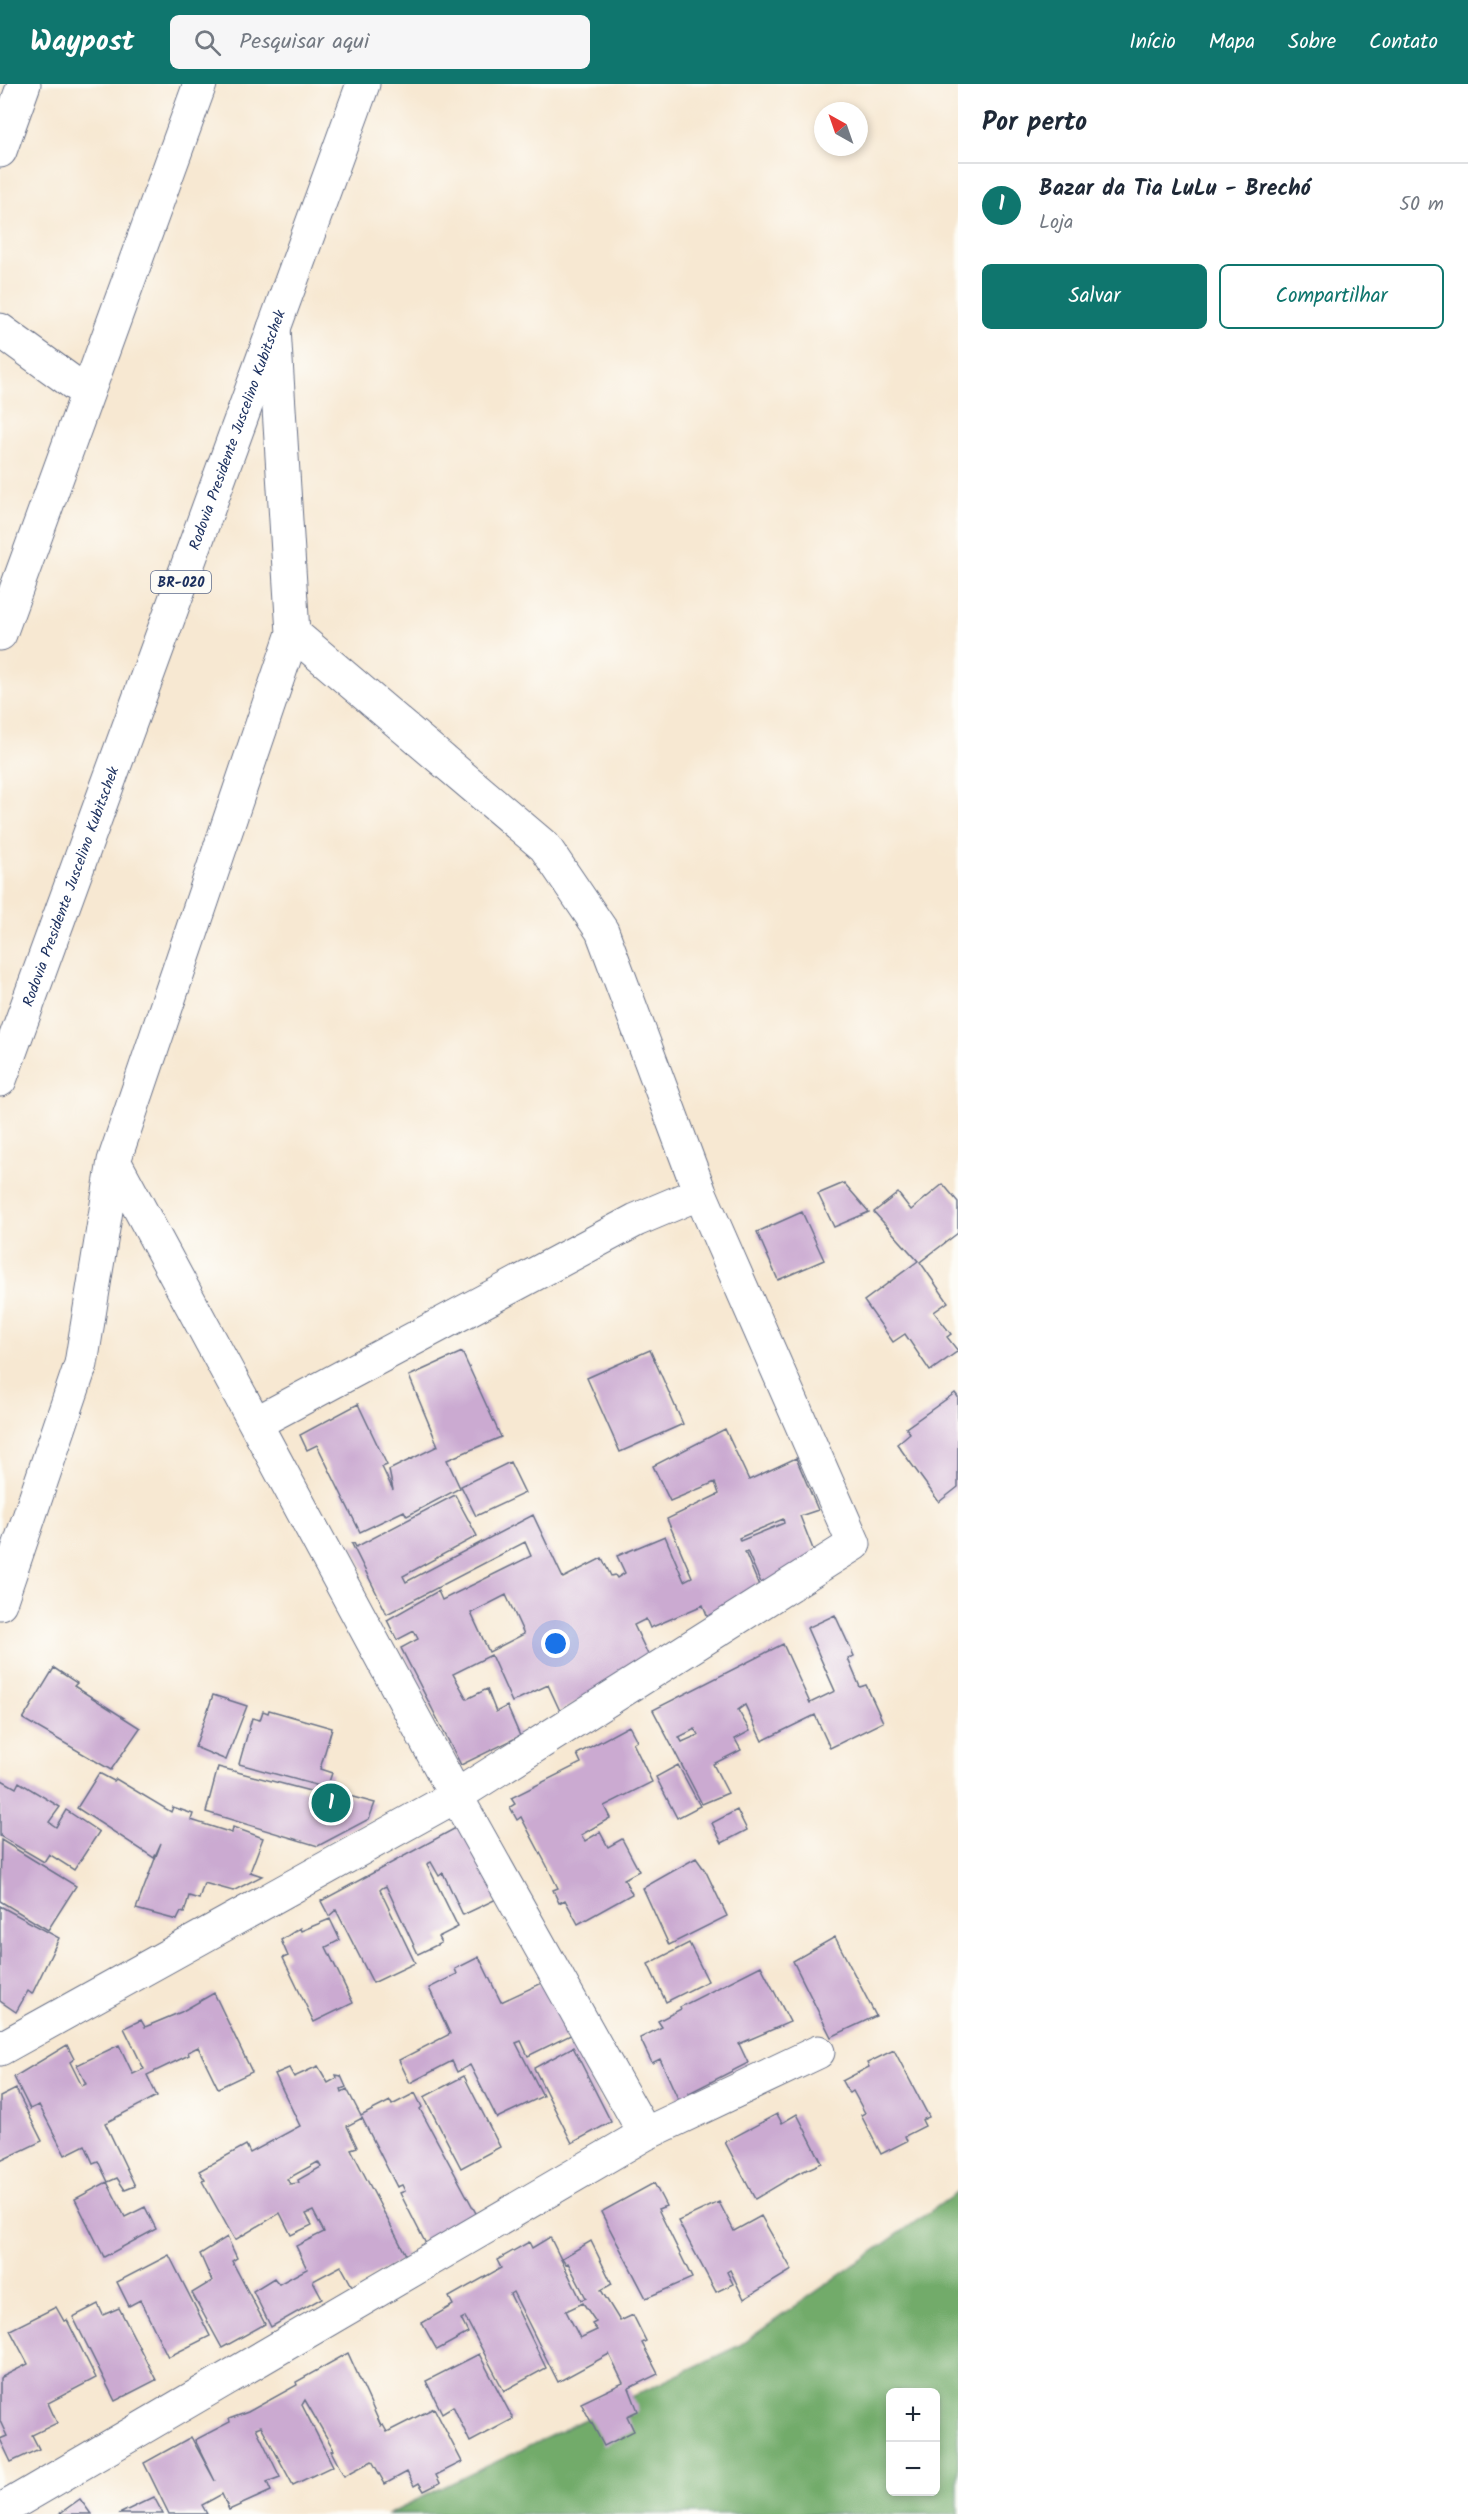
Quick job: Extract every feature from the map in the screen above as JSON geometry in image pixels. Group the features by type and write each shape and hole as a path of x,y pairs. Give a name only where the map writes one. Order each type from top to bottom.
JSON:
{"main road":[{"path":"0,151 24,84"},
{"path":"0,634 200,84"},
{"name":"Rodovia Presidente Juscelino Kubitschek","path":"0,1080 363,84"},
{"path":"0,1603 81,1364 114,1161 293,633 274,328"},
{"path":"0,330 87,393"},
{"path":"0,2049 456,1796 854,1544 700,1194 602,931 545,847 293,633"},
{"path":"114,1161 456,1796 645,2134"},
{"path":"256,1423 636,1220 700,1194"},
{"path":"0,2511 645,2134 818,2052"}],"green space":[{"path":"958,2192 958,2514 387,2514 740,2345"}],"building":[{"path":"844,1183 869,1212 834,1227 818,1194"},
{"path":"943,1184 958,1202 958,1233 920,1262 948,1302 934,1312 951,1334 947,1337 958,1351 930,1371 905,1334 893,1342 864,1301 918,1261 874,1212 898,1193 911,1210"},
{"path":"802,1212 824,1260 778,1280 757,1232"},
{"path":"650,1350 683,1424 620,1452 587,1378"},
{"path":"462,1352 501,1437 447,1460 460,1488 407,1516 404,1511 360,1532 317,1445 307,1450 300,1435 358,1404 387,1465 382,1467 393,1490 389,1470 438,1446 409,1376"},
{"path":"955,1393 958,1397 958,1487 939,1502 897,1444 910,1433 906,1428"},
{"path":"725,1429 749,1480 796,1458 818,1510 800,1516 820,1567 765,1592 747,1551 745,1552 765,1600 712,1628 703,1605 650,1628 646,1619 634,1625 652,1663 560,1711 548,1685 512,1702 491,1655 453,1674 467,1699 487,1689 496,1712 507,1706 520,1736 461,1765 401,1648 418,1639 414,1631 397,1640 387,1620 438,1591 442,1600 531,1556 525,1542 387,1614 352,1544 354,1543 356,1547 455,1495 477,1536 403,1576 406,1582 533,1515 563,1578 602,1558 611,1576 615,1575 617,1578 625,1573 617,1556 665,1536 684,1581 692,1577 667,1519 719,1494 715,1482 670,1501 653,1466","holes":["783,1519 784,1523 740,1541 739,1538","506,1595 524,1634 489,1652 471,1613"]},
{"path":"510,1462 525,1493 476,1516 461,1486"},
{"path":"835,1615 854,1656 848,1659 860,1687 866,1685 883,1722 830,1748 815,1715 762,1741 745,1705 738,1710 750,1731 735,1739 741,1750 713,1764 728,1793 702,1804 653,1710 783,1644 810,1703 835,1691 807,1628","holes":["695,1729 698,1735 682,1742 679,1737"]},
{"path":"54,1668 77,1683 74,1686 140,1728 111,1770 23,1719"},
{"path":"213,1695 247,1706 226,1760 195,1747"},
{"path":"269,1710 332,1728 320,1769 332,1773 327,1788 239,1764 252,1718 260,1720 263,1711 268,1713"},
{"path":"629,1726 637,1741 633,1743 652,1782 604,1806 610,1818 581,1835 585,1841 600,1832 608,1847 622,1839 639,1871 624,1879 632,1894 578,1924 565,1900 559,1903 553,1890 558,1888 521,1817 517,1820 510,1807 515,1804 511,1798 581,1763 577,1754"},
{"path":"678,1765 700,1806 677,1818 656,1777"},
{"path":"218,1767 314,1792 316,1787 375,1803 369,1819 318,1846 206,1812"},
{"path":"99,1773 114,1781 116,1779 171,1812 173,1807 193,1814 191,1820 232,1833 233,1827 263,1838 250,1872 262,1876 233,1891 204,1883 199,1899 189,1896 184,1913 181,1912 177,1920 136,1909 161,1843 154,1858 77,1808"},
{"path":"0,1779 16,1788 19,1782 60,1807 49,1822 56,1827 66,1810 99,1832 74,1870 49,1854 44,1862 0,1836"},
{"path":"737,1810 747,1830 722,1843 712,1823"},
{"path":"465,1823 507,1894 463,1915 443,1873 439,1876 431,1862 427,1864 458,1927 438,1937 441,1943 418,1954 386,1886 382,1888 380,1890 415,1963 373,1983 336,1910 329,1916 321,1901"},
{"path":"1,1840 76,1886 48,1930 0,1901"},
{"path":"696,1858 706,1872 727,1916 669,1945 643,1888"},
{"path":"0,1906 59,1938 32,1994 28,1991 16,2012 0,2001"},
{"path":"330,1919 340,1940 326,1947 353,2003 314,2022 283,1958 288,1956 281,1940 300,1928 301,1931"},
{"path":"835,1937 876,2016 831,2037 793,1961"},
{"path":"689,1943 708,1981 666,2002 648,1964"},
{"path":"479,1957 501,2002 555,1977 581,2030 528,2056 521,2041 516,2043 543,2096 497,2118 470,2065 457,2072 452,2061 410,2083 399,2060 450,2034 429,1988 457,1974 455,1969"},
{"path":"761,1966 790,2022 739,2044 748,2063 689,2093 690,2095 679,2101 660,2059 652,2063 640,2038 662,2027 658,2021 681,2009 680,2007"},
{"path":"214,1993 252,2072 218,2088 198,2047 188,2052 189,2055 147,2075 157,2096 105,2123 135,2186 125,2190 117,2178 108,2182 98,2161 93,2163 85,2145 65,2155 39,2105 30,2109 14,2077 67,2045 74,2059 70,2062 82,2086 86,2084 77,2065 119,2045 133,2074 144,2069 124,2028 141,2020 145,2027 181,2012"},
{"path":"573,2047 611,2122 572,2143 534,2068"},
{"path":"894,2050 929,2117 922,2120 925,2126 905,2136 907,2141 881,2154 861,2115 865,2113 853,2091 850,2093 842,2081 869,2067 867,2063"},
{"path":"318,2066 328,2083 337,2078 336,2075 341,2076 346,2087 341,2089 342,2092 347,2089 361,2116 390,2101 392,2105 415,2093 422,2107 420,2109 478,2217 427,2246 400,2193 405,2191 402,2185 397,2187 362,2118 347,2126 357,2147 351,2149 407,2257 352,2286 341,2266 313,2281 322,2298 271,2327 253,2291 274,2278 279,2284 307,2269 296,2246 324,2232 313,2211 306,2214 312,2225 291,2235 280,2213 235,2240 202,2181 205,2180 199,2171 246,2145 250,2153 300,2126 275,2074 289,2068 294,2077","holes":["318,2162 321,2167 298,2180 299,2183 290,2184 287,2179"]},
{"path":"464,2076 500,2147 461,2168 424,2097"},
{"path":"16,2089 42,2141 0,2161 0,2097"},
{"path":"777,2114 782,2123 797,2114 822,2163 797,2174 755,2199 725,2142"},
{"path":"107,2182 125,2217 145,2207 156,2229 104,2257 75,2199"},
{"path":"654,2183 666,2206 658,2209 692,2278 646,2298 601,2212"},
{"path":"719,2202 734,2231 761,2216 792,2270 744,2299 730,2270 727,2272 733,2284 716,2292 678,2221"},
{"path":"227,2237 237,2258 232,2261 265,2324 222,2348 192,2293 212,2281 200,2254"},
{"path":"550,2237 581,2300 586,2298 568,2263 566,2264 562,2258 591,2241 612,2284 601,2290 620,2321 633,2315 646,2341 642,2343 658,2374 629,2388 638,2411 627,2416 634,2431 604,2446 581,2403 623,2383 609,2354 558,2382 513,2292 510,2294 546,2368 504,2391 465,2317 461,2319 468,2333 437,2350 422,2323 453,2305 449,2297 501,2268 497,2260 529,2242 532,2248","holes":["583,2303 596,2322 592,2324 597,2330 580,2338 566,2311"]},
{"path":"169,2255 210,2336 168,2357 140,2300 129,2306 117,2282"},
{"path":"98,2304 103,2315 119,2308 156,2380 115,2401 73,2317"},
{"path":"56,2307 64,2321 67,2320 96,2378 48,2403 57,2423 32,2435 39,2449 11,2462 0,2439 7,2436 0,2421 0,2378 28,2364 10,2330"},
{"path":"348,2353 381,2426 383,2425 387,2432 434,2408 462,2462 436,2475 440,2483 424,2491 419,2483 414,2486 407,2472 385,2484 372,2461 344,2476 331,2451 334,2450 305,2400 302,2405 333,2466 293,2485 261,2426 256,2428 280,2477 267,2482 271,2491 229,2510 222,2494 202,2505 207,2514 169,2514 144,2463 191,2437 215,2481 195,2440 230,2422 229,2419 248,2412 297,2385 296,2382"},
{"path":"479,2354 513,2419 470,2442 453,2406 442,2413 426,2381"},
{"path":"154,2497 163,2514 119,2514"},
{"path":"80,2499 91,2514 59,2514"}],"place":[{"name":"Bazar da Tia LuLu - Brechó","path":"331,1803"}]}
